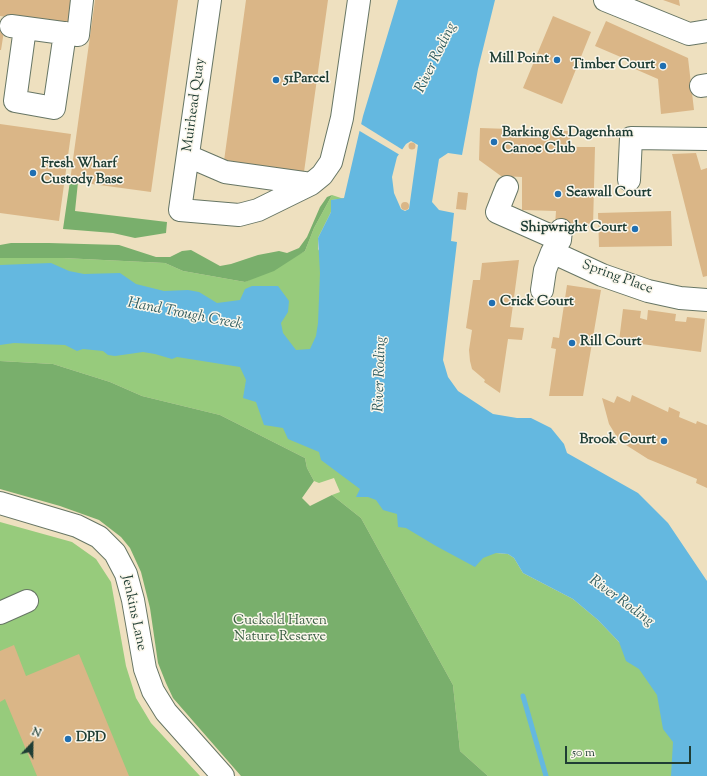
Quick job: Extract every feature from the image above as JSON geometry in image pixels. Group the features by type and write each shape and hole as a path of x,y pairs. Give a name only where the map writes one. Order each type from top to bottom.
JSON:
{"street":[{"path":"65,33 54,108 15,102 18,27 65,33 78,35 82,0"},
{"name":"Muirhead Quay","path":"210,0 180,210 239,215 258,210 311,184"},
{"path":"188,156 225,172 311,184 322,175 331,162 342,118 359,0"},
{"path":"605,0 690,34 707,31"},
{"path":"629,180 631,138 707,139"},
{"name":"Spring Place","path":"507,187 497,212 558,241 602,275 648,291 680,298 707,300"},
{"path":"542,290 545,270 558,241"},
{"name":"Jenkins Lane","path":"0,503 77,526 99,537 115,553 126,574 132,594 144,662 153,691 166,712 223,776"},
{"path":"0,613 27,601"}],"green space":[{"path":"70,181 78,182 75,211 167,222 166,233 135,238 113,233 63,229"},
{"path":"332,195 344,199 331,200 331,212 318,238 318,249 496,553 508,554 514,558 523,573 573,599 598,620 619,642 649,664 707,776 488,776 460,751 453,685 361,518 332,495 340,492 334,478 319,483 314,481 307,468 305,458 220,415 142,396 110,382 53,364 0,361 0,258 63,258 165,263 183,271 245,282 305,251 314,228"},
{"path":"332,195 314,228 305,251 274,271 245,282 183,271 165,263 63,258 0,258 0,245 11,243 49,243 119,245 156,257 170,257 182,251 191,250 220,266 231,264 258,255 279,251 287,253 299,248 307,237 320,207 327,197"},
{"name":"Cuckold Haven Nature Reserve","path":"0,361 53,364 110,382 142,396 220,415 305,458 307,468 314,481 302,498 310,506 332,495 361,518 453,685 460,751 488,776 241,776 173,698 158,663 150,608 141,572 130,548 121,537 99,520 60,506 0,489"},
{"path":"0,522 72,542 96,559 111,582 126,666 136,698 151,723 200,776 0,776"}],"water":[{"path":"398,0 495,0 478,69 462,155 448,153 439,159 432,202 439,210 454,213 451,241 457,242 443,360 448,377 458,391 493,414 517,418 531,418 551,428 564,444 567,453 638,493 668,523 707,581 707,776 671,776 673,742 663,729 657,695 639,669 626,661 619,642 598,620 573,599 523,573 514,558 508,554 496,553 483,558 475,567 406,528 398,527 397,514 383,510 376,500 368,497 356,497 360,489 321,460 319,452 288,439 283,428 264,425 256,402 243,398 246,380 240,367 177,357 172,359 143,352 115,356 108,355 103,351 83,349 77,351 65,345 14,343 0,345 0,265 51,263 69,271 84,274 120,273 136,284 164,291 188,290 199,292 217,303 240,300 245,289 252,286 278,286 289,301 288,312 281,323 283,333 296,350 310,349 316,336 318,323 320,273 318,238 331,212 331,200 344,198 363,116","holes":["411,141 418,145 409,209 405,211 401,209 394,193 392,177 397,157 406,144"]}],"pier":[{"path":"361,124 403,150 400,155 358,130"}],"building":[{"path":"0,0 73,0 69,25 0,16"},
{"path":"95,0 178,0 151,192 70,181"},
{"name":"51Parcel","path":"246,0 328,0 304,172 224,161"},
{"path":"663,0 679,0 680,6"},
{"name":"Mill Point","path":"553,16 591,32 562,104 523,88"},
{"name":"Timber Court","path":"606,21 688,58 694,110 661,114 658,79 635,69 637,64 595,46"},
{"path":"0,31 4,31 1,50 0,50"},
{"name":"Fresh Wharf Custody Base","path":"0,124 71,134 59,221 0,213"},
{"path":"480,128 570,131 570,147 595,147 593,227 555,226 556,211 522,210 522,177 501,176 479,160"},
{"path":"412,142 415,143 415,149 412,150 409,149 408,146 409,143"},
{"path":"696,153 701,170 707,168 707,276 703,277 672,154"},
{"path":"458,192 468,193 466,210 456,209"},
{"path":"403,202 407,202 409,206 407,210 403,210 401,208 401,204"},
{"name":"Shipwright Court","path":"671,211 672,246 599,247 598,213"},
{"name":"Crick Court","path":"519,260 510,327 524,328 522,340 508,339 500,393 484,382 485,380 472,369 469,350 472,330 466,328 473,280 480,280 482,263"},
{"name":"Rill Court","path":"567,285 601,290 583,396 549,396 556,349 551,348 553,337 559,338"},
{"path":"623,309 641,311 640,318 647,320 648,310 676,314 675,321 686,322 687,317 705,319 701,352 619,341"},
{"name":"Brook Court","path":"632,395 668,412 669,407 680,412 679,417 696,424 697,421 707,425 707,488 696,483 697,479 648,459 626,445 617,437 609,424 602,398 614,403 617,396 630,402"},
{"name":"DPD","path":"14,645 26,676 79,654 129,776 37,776 5,699 0,702 0,651"}],"waterway":[{"path":"523,696 546,776"}],"place":[{"name":"Mill Point","path":"557,60"},
{"name":"Timber Court","path":"663,66"},
{"name":"51Parcel","path":"276,80"},
{"name":"Barking & Dagenham Canoe Club","path":"494,142"},
{"name":"Fresh Wharf Custody Base","path":"33,173"},
{"name":"Seawall Court","path":"558,194"},
{"name":"Shipwright Court","path":"635,229"},
{"name":"Crick Court","path":"492,303"},
{"name":"Rill Court","path":"572,343"},
{"name":"Brook Court","path":"664,441"},
{"name":"DPD","path":"68,739"}],"water label":[{"name":"River Roding","path":"437,58"},
{"name":"Hand Trough Creek","path":"185,315"},
{"name":"River Roding","path":"381,374"},
{"name":"River Roding","path":"621,602"}]}
